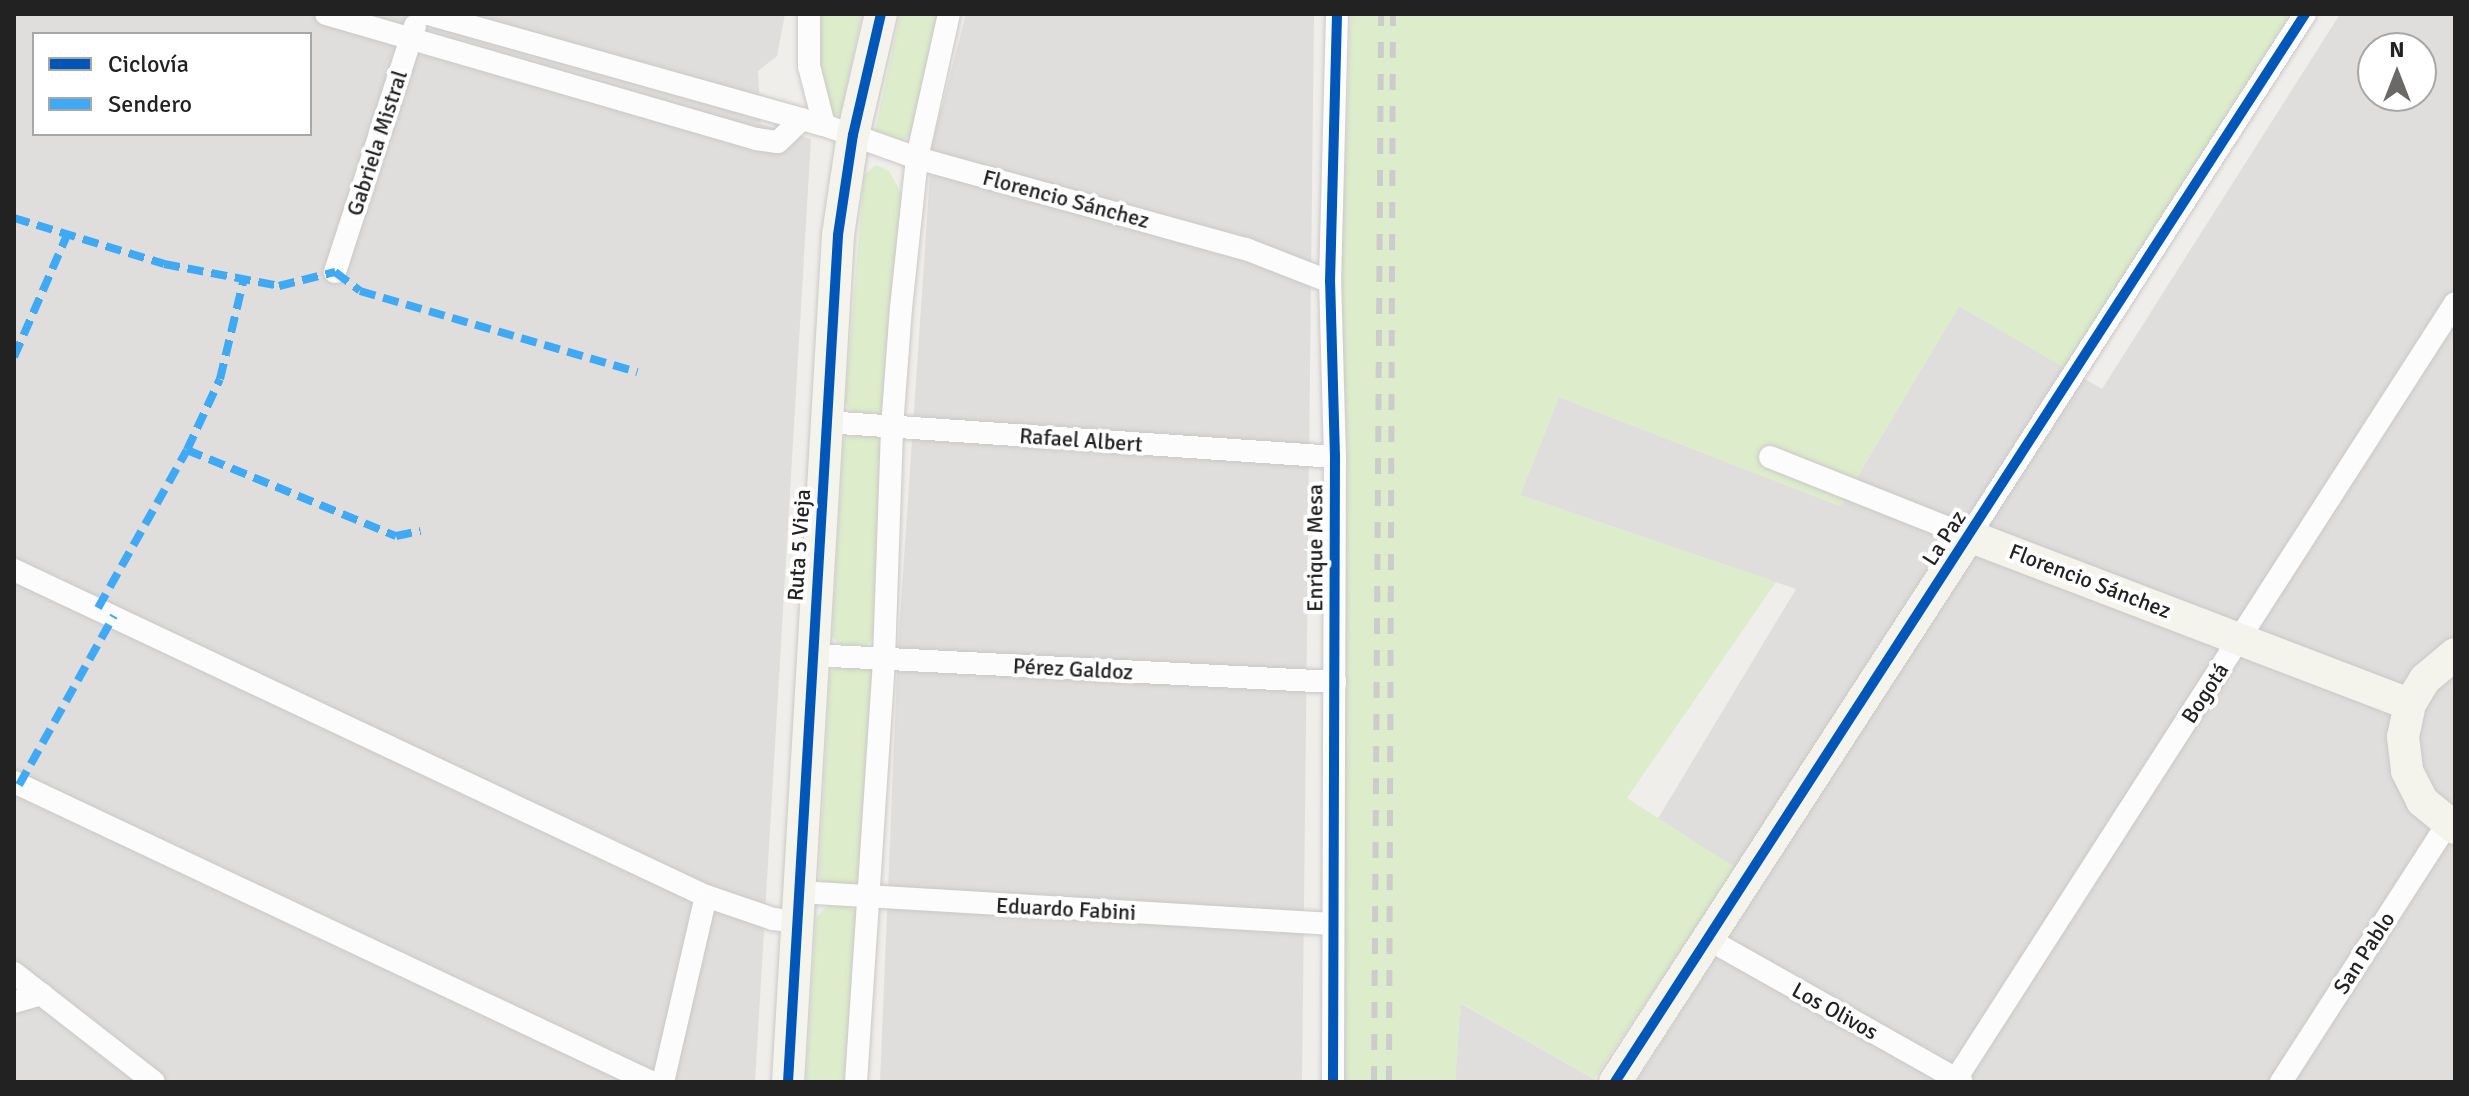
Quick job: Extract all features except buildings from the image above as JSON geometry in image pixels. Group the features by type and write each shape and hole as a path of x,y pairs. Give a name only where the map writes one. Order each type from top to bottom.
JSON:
{"street":[{"path":"326,14 756,139 778,142 802,119"},
{"name":"Gabriela Mistral","path":"335,272 418,14"},
{"name":"Florencio Sánchez","path":"428,14 802,119 917,158 1246,249 1330,282"},
{"path":"809,14 809,66 839,130"},
{"name":"Ruta 5 Vieja","path":"788,1082 838,235 839,130 881,14"},
{"path":"856,1082 884,659 892,427 917,158 949,14"},
{"name":"Enrique Mesa","path":"1333,1082 1335,457 1330,282 1337,14"},
{"name":"La Paz","path":"1615,1082 2305,14"},
{"name":"Bogotá","path":"1957,1081 2455,303"},
{"name":"Rafael Albert","path":"826,422 1335,457"},
{"name":"Florencio Sánchez","path":"1770,457 2410,704"},
{"name":"Eduardo Fabini","path":"14,570 706,896 773,919 798,907 868,898 1333,924"},
{"path":"2451,826 2422,801 2407,771 2403,737 2410,704 2425,679 2455,654"},
{"name":"Pérez Galdoz","path":"812,655 1335,682"},
{"path":"14,782 651,1082"},
{"name":"San Pablo","path":"2281,1082 2451,826"},
{"path":"663,1082 706,896"},
{"name":"Los Olivos","path":"1708,939 1957,1081"},
{"path":"14,973 154,1082"},
{"path":"14,1002 42,994"}],"shaded area":[{"path":"14,14 785,14 777,56 758,71 761,124 811,139 755,1082 14,1082"},
{"path":"966,14 1314,14 1302,1082 880,1082 898,648 932,144"},
{"path":"2340,14 2455,14 2455,1082 1636,1082 1762,885 1657,820 1796,589 1520,495 1559,397 1840,506 1959,306 2102,389"},
{"path":"1460,1003 1599,1082 1455,1082"}],"green space":[{"path":"820,14 862,14 841,113 835,116 829,113 819,88"},
{"path":"900,14 940,14 910,136 899,142 875,132"},
{"path":"1351,14 2291,14 2066,369 1959,306 1840,506 1559,397 1520,495 1776,582 1627,798 1736,868 1594,1079 1461,1003 1455,1082 1342,1082 1347,454 1340,295"},
{"path":"876,165 889,171 904,198 882,412 877,417 852,413 845,403 864,175"},
{"path":"871,432 881,440 873,638 865,648 843,648 832,636 843,444 845,436"},
{"path":"840,664 867,665 873,674 862,878 857,888 822,884 819,876 830,672"},
{"path":"840,904 851,907 861,917 850,1082 806,1082 816,918 826,907"}],"railway":[{"path":"1374,1082 1381,14"},
{"path":"1389,1082 1393,14"}],"marked path":[{"path":"14,218 164,264 279,286 335,272 360,291 637,372"},
{"path":"14,357 67,235"},
{"path":"98,608 187,450 220,379 244,278"},
{"path":"187,450 396,536 420,531"},
{"path":"19,785 114,616"}],"cycle path":[{"path":"788,1082 838,235 853,135 881,14"},
{"path":"1333,1082 1335,457 1330,282 1337,14"},
{"path":"1615,1082 2305,14"}]}
